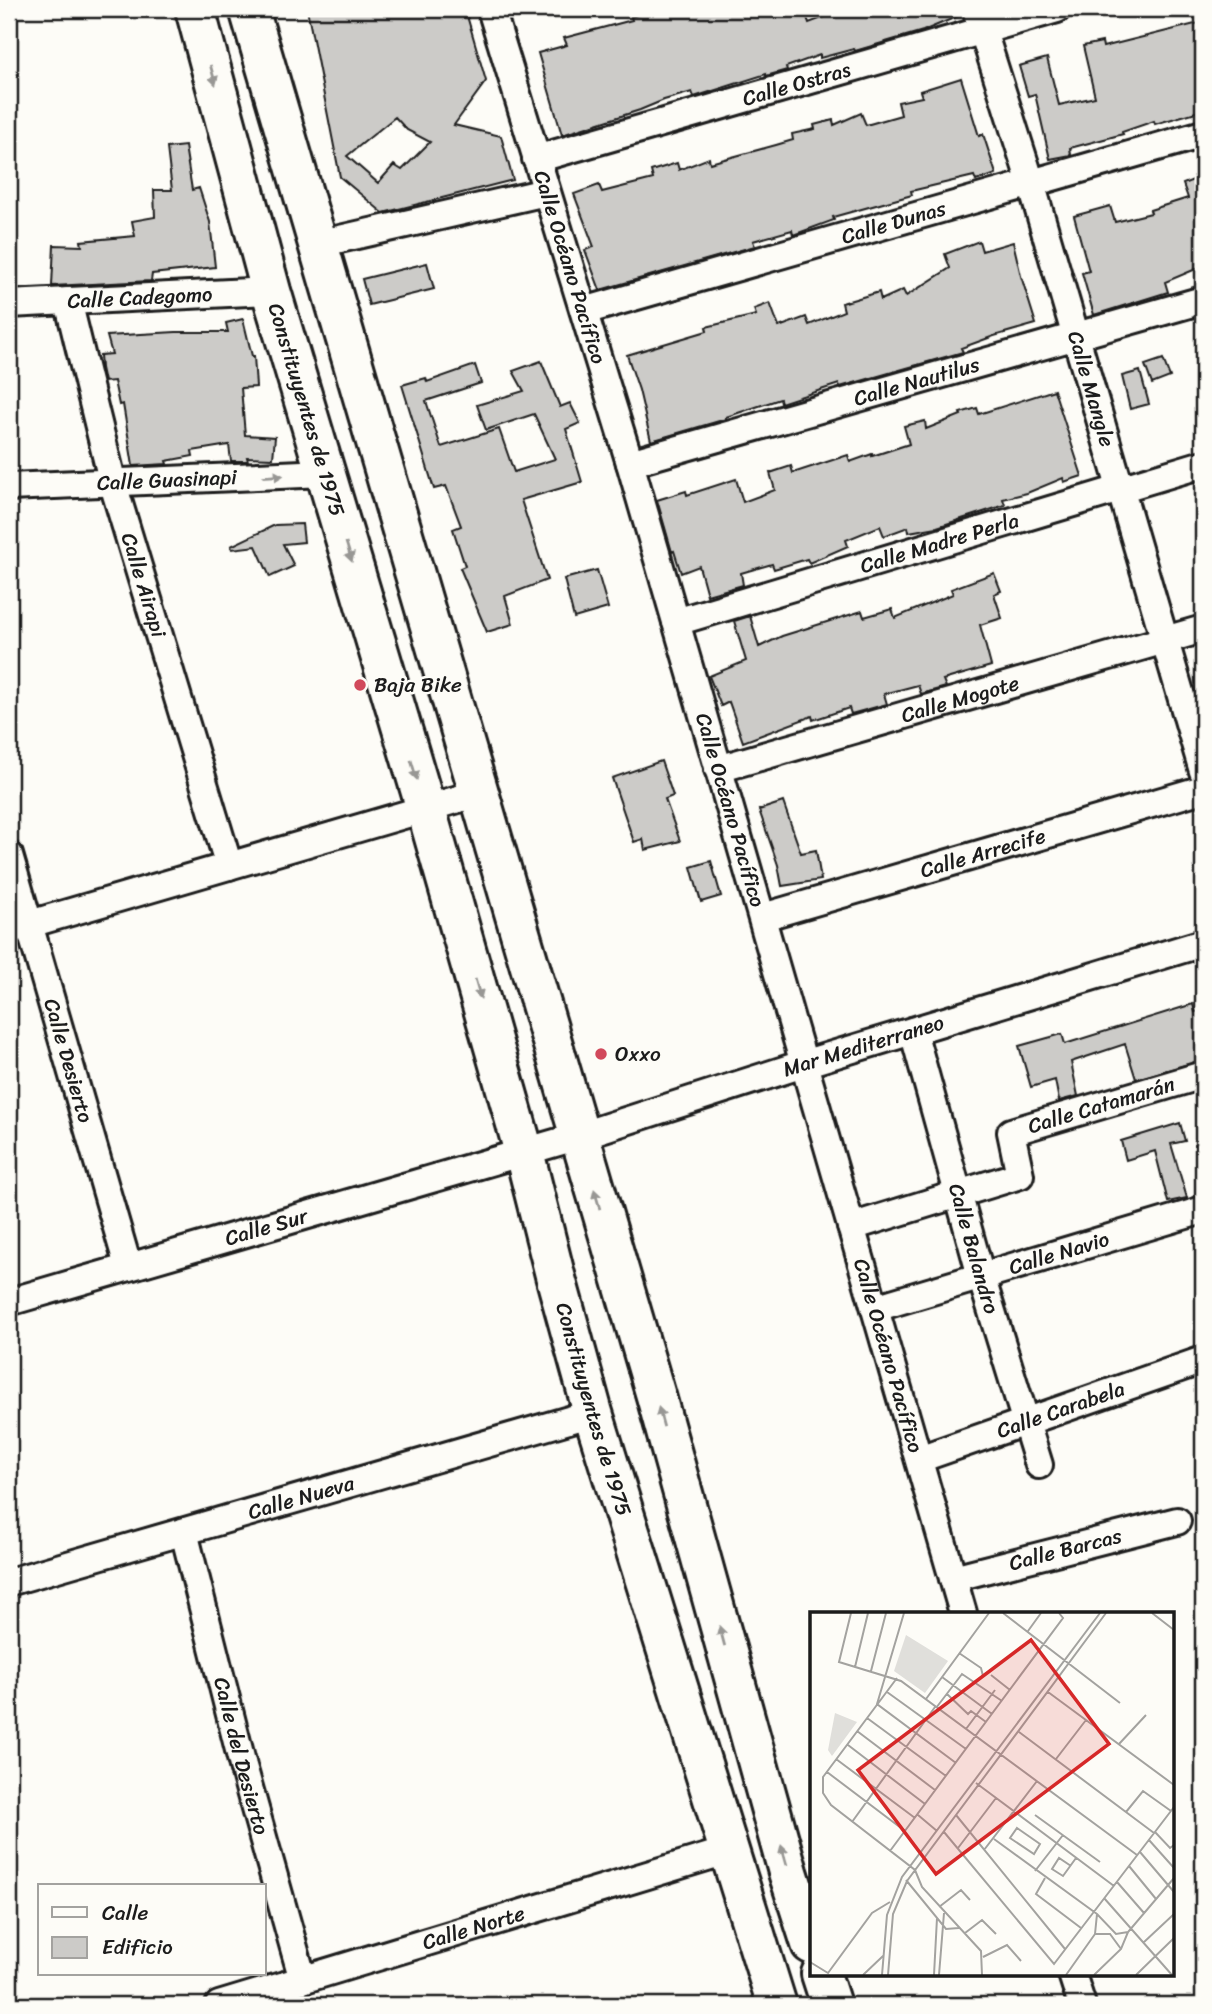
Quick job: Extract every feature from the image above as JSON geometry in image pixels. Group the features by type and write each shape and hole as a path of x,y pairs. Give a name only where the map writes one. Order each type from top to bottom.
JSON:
{"main road":[{"name":"Constituyentes de 1975","path":"195,9 271,291 426,809 524,1152 593,1413 776,2005"},
{"path":"249,9 656,1396 788,1872 810,1941"},
{"path":"822,1976 831,2005"}],"street":[{"name":"Calle Océano Pacífico","path":"491,9 630,463 963,1612"},
{"name":"Calle Ostras","path":"536,159 980,20 1057,9"},
{"name":"Calle Mangle","path":"980,20 1031,183 1203,771"},
{"name":"Calle Dunas","path":"584,311 1203,134"},
{"path":"318,244 546,192"},
{"name":"Calle Cadegomo","path":"9,304 271,291"},
{"name":"Calle Nautilus","path":"630,463 1203,300"},
{"name":"Calle Airapi","path":"68,301 113,484 229,866"},
{"name":"Calle Madre Perla","path":"676,622 1203,464"},
{"name":"Calle Guasinapi","path":"9,487 326,473"},
{"name":"Calle Mogote","path":"718,769 1203,629"},
{"name":"Calle Arrecife","path":"763,917 1203,789"},
{"path":"18,927 479,793"},
{"name":"Calle Desierto","path":"9,855 18,927 128,1266"},
{"name":"Mar Mediterraneo","path":"524,1152 1203,943"},
{"name":"Calle Balandro","path":"913,1031 981,1276 1039,1465"},
{"name":"Calle Catamarán","path":"851,1227 1020,1175 1011,1132 1203,1074"},
{"name":"Calle Sur","path":"9,1302 524,1152"},
{"name":"Calle Navio","path":"875,1307 1203,1210"},
{"name":"Calle Carabela","path":"919,1459 1203,1360"},
{"name":"Calle Nueva","path":"9,1581 593,1413"},
{"name":"Calle Barcas","path":"953,1578 1177,1521"},
{"name":"Calle del Desierto","path":"184,1532 243,1766 303,1980"},
{"name":"Calle Norte","path":"219,2005 730,1850"},
{"path":"1073,1976 1082,2005"}],"building":[{"path":"307,9 465,9 486,81 454,125 501,136 513,180 383,213 340,177","holes":["395,117 407,130 430,142 402,170 394,165 378,183 347,156"]},
{"path":"655,9 804,9 809,23 846,9 961,9 961,15 923,31 855,51 854,49 820,58 820,55 786,67 787,70 694,97 692,92 664,100 562,135 538,53 567,45 564,38 632,20 631,17"},
{"path":"1203,22 1203,110 1155,124 1154,121 1122,132 1123,134 1070,148 1071,155 1050,159 1035,94 1028,96 1019,66 1047,58 1059,105 1095,97 1083,46 1102,42 1103,47"},
{"path":"961,78 979,136 983,134 996,174 976,181 974,176 911,191 912,195 833,217 834,220 793,235 792,230 753,241 755,246 600,290 585,250 594,247 574,194 599,185 602,192 653,179 651,171 677,163 679,170 709,158 710,163 776,145 793,140 792,134 815,129 814,125 833,120 834,125 861,113 866,125 901,115 898,102 922,97 920,91"},
{"path":"185,146 192,190 199,188 210,222 215,267 152,274 151,281 52,286 54,245 82,246 81,241 135,236 132,221 155,217 154,190 172,190 167,148"},
{"path":"1203,176 1203,266 1165,282 1168,292 1094,315 1082,273 1089,271 1074,216 1110,206 1115,222 1151,213 1150,210 1188,198 1183,184"},
{"path":"979,241 982,251 1013,242 1036,324 961,348 963,352 840,387 839,384 781,403 780,399 726,419 651,441 639,390 627,355 707,331 706,327 756,315 754,309 770,303 779,327 806,317 809,325 844,311 842,303 879,292 881,300 903,290 906,296 950,268 945,254"},
{"path":"427,263 434,289 369,305 362,279"},
{"path":"243,319 254,356 256,387 241,388 245,435 275,437 273,458 247,457 248,461 231,461 229,445 192,451 193,456 166,461 167,464 133,466 123,404 119,405 114,381 104,382 101,368 100,355 112,354 107,336 228,332 226,323"},
{"path":"1163,359 1170,377 1152,384 1145,365"},
{"path":"541,361 560,407 570,403 580,423 566,429 582,482 521,500 547,580 505,596 513,624 487,632 460,568 465,566 453,529 461,526 446,486 434,489 402,385 426,378 427,382 475,365 481,383 426,401 441,447 499,429 514,472 555,459 534,414 486,430 477,405 524,391 513,371"},
{"path":"1140,371 1149,404 1130,409 1122,376"},
{"path":"1054,390 1082,476 1064,482 1063,478 1027,493 1003,499 1005,505 937,527 909,532 908,527 884,536 880,526 846,540 848,546 809,563 807,559 774,569 772,564 741,573 743,585 707,595 699,566 681,573 657,500 686,491 687,495 736,479 743,502 775,490 770,473 791,466 793,473 848,455 850,462 872,456 909,444 904,426 925,421 926,429 961,415 960,413 977,408 979,414"},
{"path":"302,524 304,542 283,544 294,566 270,577 256,546 232,549 231,546 275,525"},
{"path":"597,570 608,608 574,618 564,579"},
{"path":"994,573 1001,591 994,594 1002,618 980,625 991,666 943,680 946,687 921,694 918,685 884,694 887,704 851,714 849,708 813,720 812,716 743,742 729,702 721,706 709,676 746,661 734,621 750,616 759,647 782,636 862,611 864,617 892,609 895,618 953,594 951,589"},
{"path":"661,761 673,796 665,799 680,841 645,850 643,839 634,842 612,778"},
{"path":"783,802 801,853 816,850 821,880 782,886 778,865 759,810"},
{"path":"711,861 721,896 701,902 691,867"},
{"path":"1193,1004 1195,1012 1203,1010 1203,1060 1136,1079 1125,1044 1071,1062 1078,1096 1059,1101 1055,1080 1031,1087 1019,1046 1062,1034 1065,1044"},
{"path":"1180,1123 1185,1141 1171,1144 1187,1198 1168,1202 1155,1151 1126,1160 1121,1141"}],"place":[{"name":"Baja Bike","path":"360,685"},
{"name":"Oxxo","path":"601,1054"}]}
